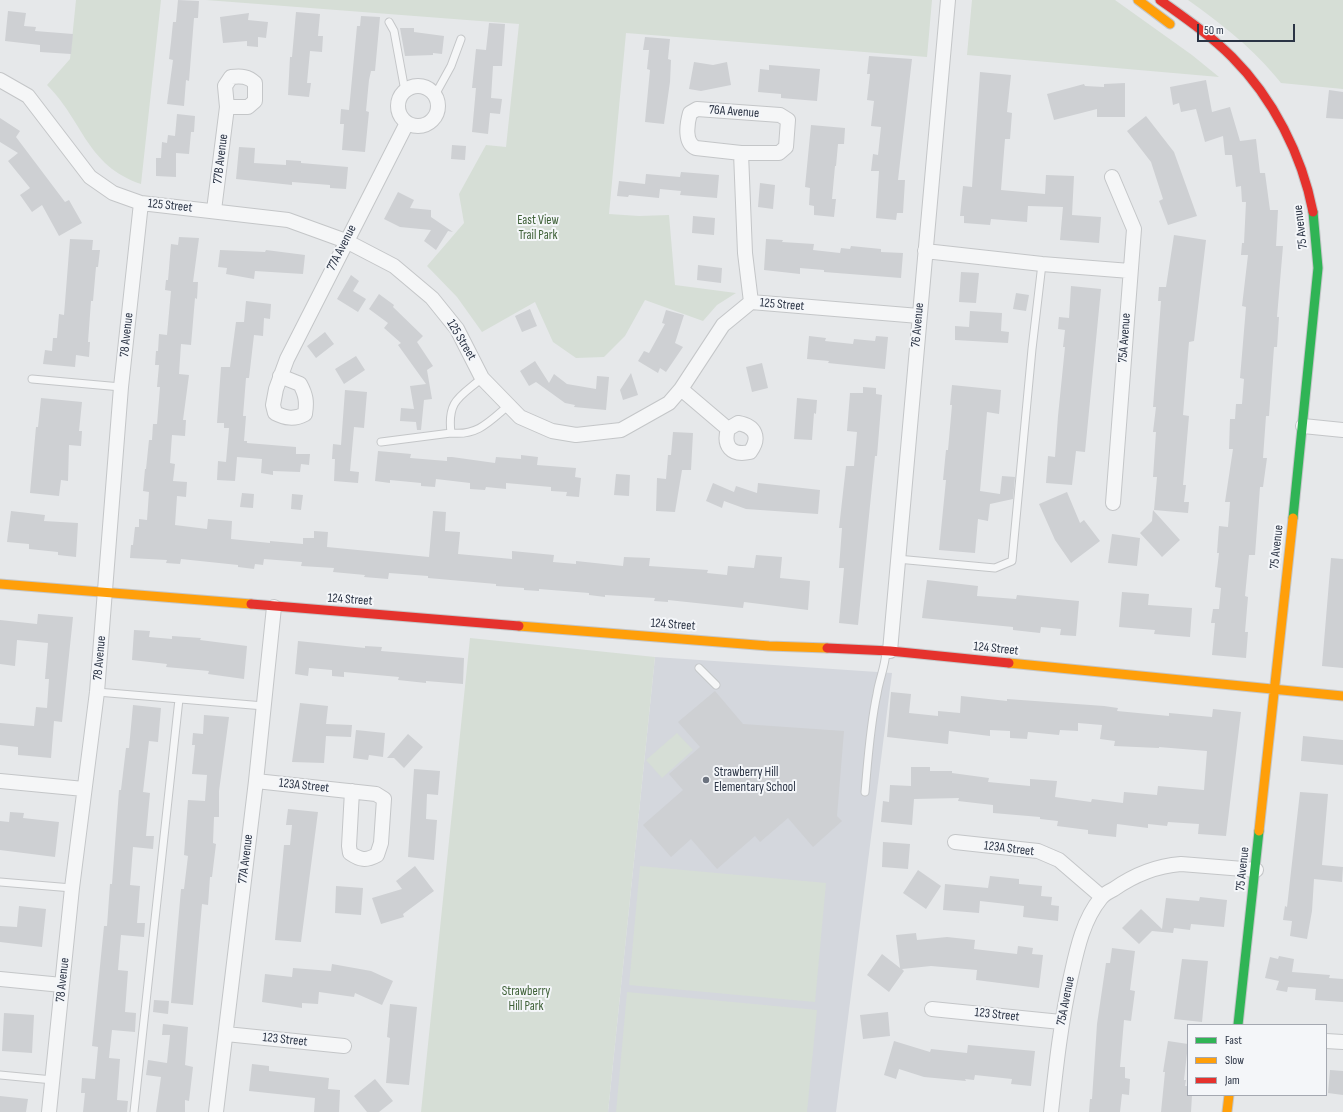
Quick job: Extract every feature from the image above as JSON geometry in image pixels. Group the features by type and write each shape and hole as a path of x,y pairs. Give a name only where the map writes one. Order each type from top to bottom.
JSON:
{"street":[{"name":"76 Avenue","path":"888,651 948,0"},
{"path":"1138,0 1175,28"},
{"name":"75 Avenue","path":"1160,0 1195,25 1241,65 1283,124 1304,170 1314,217 1318,268 1303,426 1238,1024"},
{"name":"75 Avenue","path":"1224,63 1254,85"},
{"name":"125 Street","path":"0,80 28,96 90,177 113,193 141,203 214,210 288,220 346,240 394,266 432,298 457,330 482,378 520,417 552,431 576,435 621,430 669,403 681,389 723,325 751,302 919,316"},
{"path":"417,86 424,87 434,95 438,108 432,120 420,126 407,122 403,118 398,107 401,96 405,91 417,86"},
{"name":"77B Avenue","path":"214,210 227,108"},
{"name":"76A Avenue","path":"697,109 772,114 780,115 788,120 786,147 779,153 741,153 696,148 690,145 688,140 690,113 697,109"},
{"name":"77A Avenue","path":"280,376 346,240 407,122"},
{"path":"741,153 744,253 751,302"},
{"name":"75A Avenue","path":"1112,177 1134,229 1114,503"},
{"name":"78 Avenue","path":"49,1112 72,888 97,692 105,593 107,545 121,388 141,203"},
{"path":"925,251 1042,264 1130,271"},
{"path":"681,389 728,429"},
{"path":"1303,426 1343,430"},
{"name":"124 Street","path":"0,584 769,646 888,651 1343,696"},
{"name":"77A Avenue","path":"216,1112 256,781 274,607"},
{"path":"0,781 84,790"},
{"name":"123A Street","path":"256,781 352,791 376,794 384,799 381,843 377,855 370,859 360,860 350,853 348,846 352,791"},
{"name":"123A Street","path":"955,842 1038,851 1059,860 1102,897"},
{"path":"1102,897 1125,882 1150,870 1170,865 1181,864 1256,870"},
{"name":"75A Avenue","path":"1052,1112 1061,1022 1078,942 1084,927 1102,897"},
{"path":"0,978 62,984"},
{"name":"123 Street","path":"932,1009 1061,1022"},
{"name":"123 Street","path":"226,1034 344,1046"},
{"path":"1327,1040 1343,1042"},
{"path":"1227,1112 1229,1096"}],"lane":[{"path":"389,22 394,31 405,91"},
{"path":"434,95 451,66 461,39"},
{"path":"897,559 995,568 1012,561 1032,349 1042,264"},
{"path":"451,433 451,407 482,378"},
{"path":"32,379 121,388"},
{"path":"382,442 451,433 460,434 471,432 487,425 509,405"},
{"path":"865,792 874,709 888,651"},
{"path":"699,668 716,685"},
{"path":"97,692 264,706"},
{"path":"134,1112 179,699"},
{"path":"0,882 72,888"},
{"path":"0,1075 53,1080"}],"shaded area":[{"path":"655,657 892,673 836,1112 608,1112"}],"green space":[{"path":"76,0 161,0 141,184 123,176 108,166 87,141 70,113 47,85 70,59"},
{"name":"East View Trail Park","path":"206,0 932,0 927,57 626,33 609,214 639,216 669,215 675,285 736,293 717,305 703,321 645,300 625,336 604,357 576,358 553,342 535,302 482,332 457,297 427,266 464,223 459,194 486,145 506,147 519,24"},
{"path":"972,0 1115,0 1192,55 1219,77 967,55"},
{"path":"1188,0 1343,0 1343,89 1281,83 1260,59 1238,38"},
{"name":"Strawberry Hill Park","path":"470,638 655,657 608,1112 421,1112"},
{"path":"677,733 693,750 662,778 646,760"},
{"path":"640,866 826,883 815,1002 629,985"},
{"path":"627,992 817,1010 807,1112 616,1112"}],"building":[{"path":"178,0 199,1 198,18 194,18 189,81 186,80 184,106 167,104 173,60 169,59 173,22 176,22"},
{"path":"8,11 26,13 24,26 36,27 35,31 73,34 71,54 40,52 40,45 5,41"},
{"path":"296,12 320,14 318,36 323,36 322,52 310,51 307,83 311,83 309,97 288,95 290,57 292,57"},
{"path":"249,13 248,20 268,22 266,38 258,37 258,47 247,46 247,41 223,43 220,17"},
{"path":"361,16 380,17 375,71 371,71 369,80 366,111 369,112 365,152 342,150 344,124 340,124 341,109 349,110 357,26 360,26"},
{"path":"489,23 505,24 502,66 493,66 491,98 502,99 500,114 490,113 488,134 472,132 476,88 472,88 476,49 486,50"},
{"path":"400,28 414,28 414,32 444,36 442,54 433,53 433,55 405,56"},
{"path":"645,37 670,39 668,59 671,60 670,82 664,124 645,122 650,70 647,69 649,50 643,50"},
{"path":"869,56 912,59 898,180 905,180 903,213 897,213 896,220 876,218 879,171 871,171 873,154 878,155 881,127 871,126 874,101 867,100 870,74 867,74"},
{"path":"694,62 713,65 727,62 731,85 701,91 689,89"},
{"path":"769,65 820,69 817,101 781,98 781,94 758,92 760,69 769,70"},
{"path":"980,72 1011,75 1007,112 1012,113 1010,139 1005,139 1001,190 1045,194 1046,175 1074,176 1072,215 1101,217 1099,243 1060,240 1063,207 1028,206 1027,222 991,219 990,225 964,223 964,216 960,216 963,186 972,187"},
{"path":"1206,80 1212,112 1230,107 1240,141 1256,139 1260,173 1265,173 1270,210 1278,210 1276,246 1283,246 1277,317 1279,317 1277,347 1274,347 1269,416 1266,416 1263,458 1267,458 1263,487 1260,487 1255,555 1249,555 1245,596 1248,597 1245,632 1248,632 1246,658 1212,655 1215,623 1211,623 1213,609 1219,609 1221,588 1215,587 1219,553 1217,553 1219,526 1228,527 1230,502 1225,502 1233,449 1229,449 1230,419 1235,419 1236,404 1242,404 1244,379 1240,378 1246,307 1242,306 1248,255 1241,255 1242,243 1244,243 1246,202 1242,202 1241,186 1236,187 1232,155 1225,155 1223,136 1205,142 1196,109 1181,112 1179,103 1173,105 1170,87"},
{"path":"1125,83 1125,117 1097,117 1097,109 1054,120 1047,94 1084,84 1085,86 1104,87 1104,84"},
{"path":"1329,90 1343,92 1343,119 1326,118"},
{"path":"177,114 195,116 194,132 191,132 189,154 176,153 176,177 156,176 156,158 161,158 162,142 167,143 168,135 175,136"},
{"path":"1146,116 1174,152 1197,216 1168,225 1159,201 1163,199 1151,162 1127,131"},
{"path":"0,118 20,131 16,137 65,202 69,200 82,223 59,236 42,205 32,212 20,195 30,188 8,161 18,153 0,142"},
{"path":"811,125 845,128 844,144 838,144 835,166 832,199 836,199 834,217 814,215 814,206 809,205 810,188 805,187"},
{"path":"452,145 466,146 465,160 451,159"},
{"path":"239,147 255,148 254,163 286,165 286,160 301,161 301,163 348,167 346,189 330,188 330,185 292,182 292,185 236,179"},
{"path":"681,172 719,175 717,198 680,195 681,191 660,189 659,198 629,195 628,197 617,196 619,181 645,184 646,174 680,177"},
{"path":"760,183 775,185 773,209 758,207"},
{"path":"398,192 414,200 410,208 431,210 431,217 453,232 448,231 436,250 424,241 431,230 400,227 384,219"},
{"path":"693,216 715,218 714,235 692,233"},
{"path":"1174,235 1206,240 1194,341 1189,342 1183,415 1189,416 1183,485 1186,485 1184,502 1189,502 1188,513 1154,510 1157,477 1153,477 1156,432 1153,432 1156,407 1153,407 1161,301 1158,301 1159,287 1166,287"},
{"path":"179,237 199,238 193,282 198,282 197,299 195,298 191,345 181,344 179,374 189,375 183,420 186,420 185,436 172,435 170,463 175,464 173,481 187,482 186,497 177,496 175,525 207,529 208,519 232,521 231,539 270,543 270,541 303,544 303,538 314,538 314,531 328,532 327,547 429,557 433,511 446,512 445,531 460,532 458,554 512,559 512,551 554,555 553,562 576,564 576,561 623,566 624,557 650,558 649,566 708,570 707,573 727,575 728,566 754,568 756,555 782,557 780,578 810,581 808,610 744,602 743,608 668,600 668,602 654,601 655,598 605,595 605,597 589,595 589,593 539,589 539,591 524,590 524,588 496,586 496,584 389,573 388,579 364,577 365,575 333,572 334,568 301,566 302,562 264,559 263,565 255,564 254,569 238,567 238,565 181,559 180,564 166,563 167,560 130,558 135,527 139,527 139,519 147,520 149,492 143,491 145,469 149,440 152,440 153,424 157,424 160,387 157,387 159,365 155,365 156,351 158,351 159,334 167,335 171,291 165,290 166,280 168,280 171,244 178,245"},
{"path":"70,239 93,240 92,250 100,250 98,267 96,267 93,301 91,301 88,342 90,342 89,357 76,355 75,367 43,364 45,350 52,351 53,338 57,338 59,314 64,315"},
{"path":"766,239 783,240 782,242 814,244 813,250 840,253 841,248 850,249 851,246 881,249 881,252 903,253 901,278 824,272 824,270 800,268 800,274 764,270"},
{"path":"220,250 265,252 266,250 305,255 303,274 255,271 254,279 226,274 227,268 218,267"},
{"path":"698,265 722,268 721,283 697,280"},
{"path":"961,272 979,273 976,303 959,302"},
{"path":"351,275 359,281 353,291 366,299 358,312 337,299"},
{"path":"1071,286 1101,289 1085,452 1076,451 1072,485 1046,483 1048,456 1055,457 1065,347 1063,347 1065,330 1058,329 1059,317 1069,318"},
{"path":"1016,293 1029,295 1026,311 1013,309"},
{"path":"379,294 394,305 393,307 423,336 417,342 433,366 427,370 432,399 424,400 421,430 417,430 416,422 400,421 401,408 414,409 410,386 426,384 398,345 401,343 384,328 388,323 369,309"},
{"path":"246,301 271,304 270,319 264,318 263,336 254,335 249,378 246,378 243,416 246,416 244,441 247,441 247,443 296,447 296,454 310,454 309,465 301,464 300,472 273,471 273,475 261,473 262,459 237,457 235,481 217,480 218,461 226,462 229,428 224,428 224,423 217,423 221,367 230,367 236,322 244,322"},
{"path":"530,309 537,326 522,332 515,316"},
{"path":"666,310 684,315 675,343 683,347 666,372 660,368 658,373 638,361 644,351 649,353 665,324 662,323"},
{"path":"970,311 1002,313 1001,331 1009,332 1008,343 955,340 955,326 969,327"},
{"path":"325,332 334,344 316,358 307,346"},
{"path":"809,336 826,338 825,341 853,344 854,339 875,341 876,336 888,337 885,369 828,363 829,361 807,359"},
{"path":"356,356 365,370 344,384 335,369"},
{"path":"535,361 549,383 554,374 567,384 596,389 597,376 609,377 606,410 574,407 575,405 565,403 536,382 529,386 520,371"},
{"path":"762,363 768,388 752,392 746,367"},
{"path":"631,373 638,395 623,400 620,390"},
{"path":"952,385 1001,390 999,414 987,412 980,491 1000,494 1002,476 1015,477 1013,499 990,504 988,521 978,519 975,553 939,550 946,480 943,480 946,450 948,450 952,405 950,405"},
{"path":"863,387 876,388 876,394 882,395 877,456 875,456 858,625 839,623 844,568 839,568 842,528 839,528 846,466 854,466 857,432 847,431 850,393 863,393"},
{"path":"345,390 367,392 364,428 354,427 350,471 359,472 358,483 334,481 335,459 332,459 333,444 341,445"},
{"path":"41,398 82,402 79,431 82,431 81,446 69,445 68,481 61,480 59,496 30,493 36,427 38,427"},
{"path":"797,398 817,400 816,414 814,413 812,440 794,439"},
{"path":"673,432 693,433 691,470 682,470 675,512 656,511 657,478 666,479 668,455 671,455"},
{"path":"378,451 411,454 410,458 447,461 447,457 452,457 495,463 496,457 521,459 521,455 538,457 537,465 576,468 575,477 581,478 579,497 566,496 567,492 551,491 551,487 506,483 506,489 486,487 485,490 470,489 470,483 436,479 435,487 421,486 421,483 390,480 390,483 375,481"},
{"path":"616,474 630,475 629,496 614,495"},
{"path":"713,483 734,492 736,486 757,493 758,483 820,490 818,514 746,509 724,501 722,508 706,501"},
{"path":"1067,492 1080,523 1084,520 1100,541 1071,563 1055,540 1039,504"},
{"path":"242,493 254,494 253,508 240,507"},
{"path":"292,494 303,495 301,510 291,509"},
{"path":"1153,510 1180,540 1162,557 1140,533 1152,521"},
{"path":"11,511 45,515 44,521 78,523 76,557 58,555 58,552 29,549 29,544 7,542"},
{"path":"1112,534 1140,538 1137,566 1108,563"},
{"path":"1331,558 1343,559 1343,668 1322,666"},
{"path":"927,580 978,586 977,596 1016,599 1017,595 1079,601 1076,636 1060,635 1061,629 1041,627 1040,633 1013,630 1013,627 922,618"},
{"path":"1122,592 1149,594 1148,605 1192,608 1190,637 1154,634 1155,630 1119,627"},
{"path":"38,614 73,617 62,722 54,721 51,758 18,755 18,747 0,745 0,723 34,726 36,707 47,708 49,679 45,679 48,643 17,640 15,666 0,664 0,620 37,624"},
{"path":"134,630 150,631 149,637 172,639 172,636 201,638 200,640 247,646 244,679 208,674 209,671 166,667 167,664 132,660"},
{"path":"298,641 365,648 365,646 382,647 381,651 464,658 463,684 426,681 426,683 398,680 399,677 344,672 344,677 332,676 332,670 309,668 308,676 295,674"},
{"name":"Strawberry Hill Elementary School","path":"715,691 743,724 844,731 837,816 842,821 813,847 788,818 760,842 755,836 717,869 691,839 671,857 643,825 683,790 669,774 700,747 678,722"},
{"path":"891,692 911,694 909,713 938,716 938,711 960,713 961,696 1007,701 1007,699 1104,706 1118,708 1117,711 1169,716 1169,713 1212,717 1213,709 1241,712 1226,836 1198,834 1199,824 1168,822 1167,826 1148,824 1148,828 1117,824 1116,837 1088,834 1088,830 1057,826 1058,821 1040,819 1040,817 993,813 993,805 958,801 959,798 914,799 912,825 881,822 883,801 889,802 890,785 911,786 911,767 930,767 930,771 952,771 952,773 989,778 988,782 1030,786 1030,779 1057,781 1055,797 1091,802 1092,799 1123,803 1124,792 1157,795 1158,786 1204,790 1207,751 1159,747 1114,746 1115,741 1100,739 1102,725 1078,723 1078,731 1060,730 1059,735 1028,732 1027,739 1010,738 1010,731 990,730 990,736 949,731 948,744 887,737"},
{"path":"300,703 328,706 326,724 352,725 351,737 326,736 324,763 292,762"},
{"path":"133,705 161,708 158,742 149,741 143,792 150,793 146,836 154,836 153,849 133,847 130,885 140,886 137,923 145,923 144,937 121,935 118,970 128,971 125,1012 136,1013 135,1032 112,1030 109,1058 120,1059 117,1100 128,1101 127,1112 83,1112 85,1093 81,1093 82,1078 95,1079 98,1047 92,1046 104,926 107,926 110,884 112,884 119,790 121,790 126,748 129,748"},
{"path":"204,715 229,717 219,791 219,817 214,817 213,843 216,844 212,877 210,877 208,905 202,904 193,1005 171,1003 181,889 184,889 188,856 184,855 188,800 205,801 207,775 192,774 195,745 192,745 193,733 203,734"},
{"path":"356,730 385,733 383,757 369,755 368,760 353,758"},
{"path":"408,734 423,747 404,768 394,758 387,758"},
{"path":"1303,736 1343,740 1343,765 1301,761"},
{"path":"414,769 440,771 438,795 427,794 426,819 437,820 434,860 408,857"},
{"path":"1300,792 1328,794 1322,865 1343,867 1342,882 1314,879 1312,911 1307,939 1290,936 1292,921 1283,920 1285,906 1287,907"},
{"path":"288,809 318,812 301,942 275,940 284,845 290,845 292,825 286,825"},
{"path":"10,812 24,813 23,818 59,822 55,857 0,850 0,821 9,822"},
{"path":"883,842 910,844 908,869 882,867"},
{"path":"415,866 434,891 403,914 404,917 381,924 372,898 402,889 396,881"},
{"path":"918,870 941,886 926,909 903,893"},
{"path":"990,876 1019,879 1019,884 1042,886 1041,896 1052,897 1051,905 1059,906 1058,921 1023,917 1024,906 980,901 979,913 943,910 945,884 988,888"},
{"path":"336,886 363,888 361,915 335,913"},
{"path":"1200,897 1227,900 1224,927 1191,924 1190,930 1174,928 1173,933 1152,931 1139,944 1122,928 1141,909 1162,929 1166,898 1199,901"},
{"path":"19,906 46,909 42,947 0,942 0,926 17,927"},
{"path":"916,933 917,940 947,937 975,940 974,949 1017,954 1018,946 1033,948 1032,954 1043,955 1039,988 976,980 977,970 931,966 902,969 904,971 889,992 867,975 882,954 900,968 896,935"},
{"path":"1112,948 1135,951 1130,990 1135,991 1131,1021 1124,1020 1120,1067 1125,1067 1125,1078 1130,1079 1129,1095 1122,1094 1120,1112 1089,1112 1090,1099 1092,1099 1097,1024 1106,963 1110,963"},
{"path":"1279,956 1294,959 1292,972 1330,975 1329,978 1343,979 1343,1002 1315,1000 1316,989 1288,987 1287,992 1276,990 1279,981 1265,978 1270,957 1278,959"},
{"path":"1182,959 1208,961 1202,1022 1174,1019"},
{"path":"332,964 371,971 393,981 382,1005 355,993 354,997 319,992 318,1004 302,1003 302,1008 262,1002 265,974 292,977 293,968 331,971"},
{"path":"154,1000 169,1001 168,1014 153,1012"},
{"path":"390,1004 417,1007 409,1085 386,1083 390,1038 387,1037"},
{"path":"888,1012 890,1036 863,1039 860,1015"},
{"path":"4,1013 34,1015 32,1053 2,1051"},
{"path":"163,1024 188,1027 185,1065 193,1067 189,1101 185,1100 185,1112 156,1112 161,1077 146,1075 148,1060 167,1063 170,1035 162,1035"},
{"path":"894,1041 930,1052 931,1049 967,1053 968,1045 1035,1051 1031,1086 1011,1084 1012,1079 975,1075 974,1080 965,1079 966,1081 924,1077 899,1069 896,1079 884,1075"},
{"path":"1168,1041 1187,1044 1184,1080 1186,1080 1185,1086 1187,1086 1187,1096 1192,1096 1191,1112 1161,1112 1165,1072 1163,1072"},
{"path":"252,1064 269,1066 269,1071 329,1078 328,1089 340,1090 339,1112 314,1112 315,1098 249,1091"},
{"path":"1330,1070 1343,1071 1343,1095 1328,1093"},
{"path":"375,1079 393,1101 379,1112 367,1112 354,1096"},
{"path":"0,1096 28,1099 26,1112 0,1112"}],"traffic: fast":[{"path":"1293,518 1318,268 1313,212"},
{"path":"1238,1024 1259,831"}],"traffic: slow":[{"path":"1138,0 1170,24"},
{"path":"1259,831 1293,518"},
{"path":"0,584 251,604"},
{"path":"519,626 769,646 827,648"},
{"path":"1009,663 1343,696"},
{"path":"1227,1112 1229,1096"}],"traffic: jam":[{"path":"1160,0 1224,49 1247,73 1260,90 1284,128 1301,170 1313,212"},
{"path":"251,604 519,626"},
{"path":"827,648 890,651 1009,663"}],"place":[{"name":"Strawberry Hill Elementary School","path":"706,780"}]}
